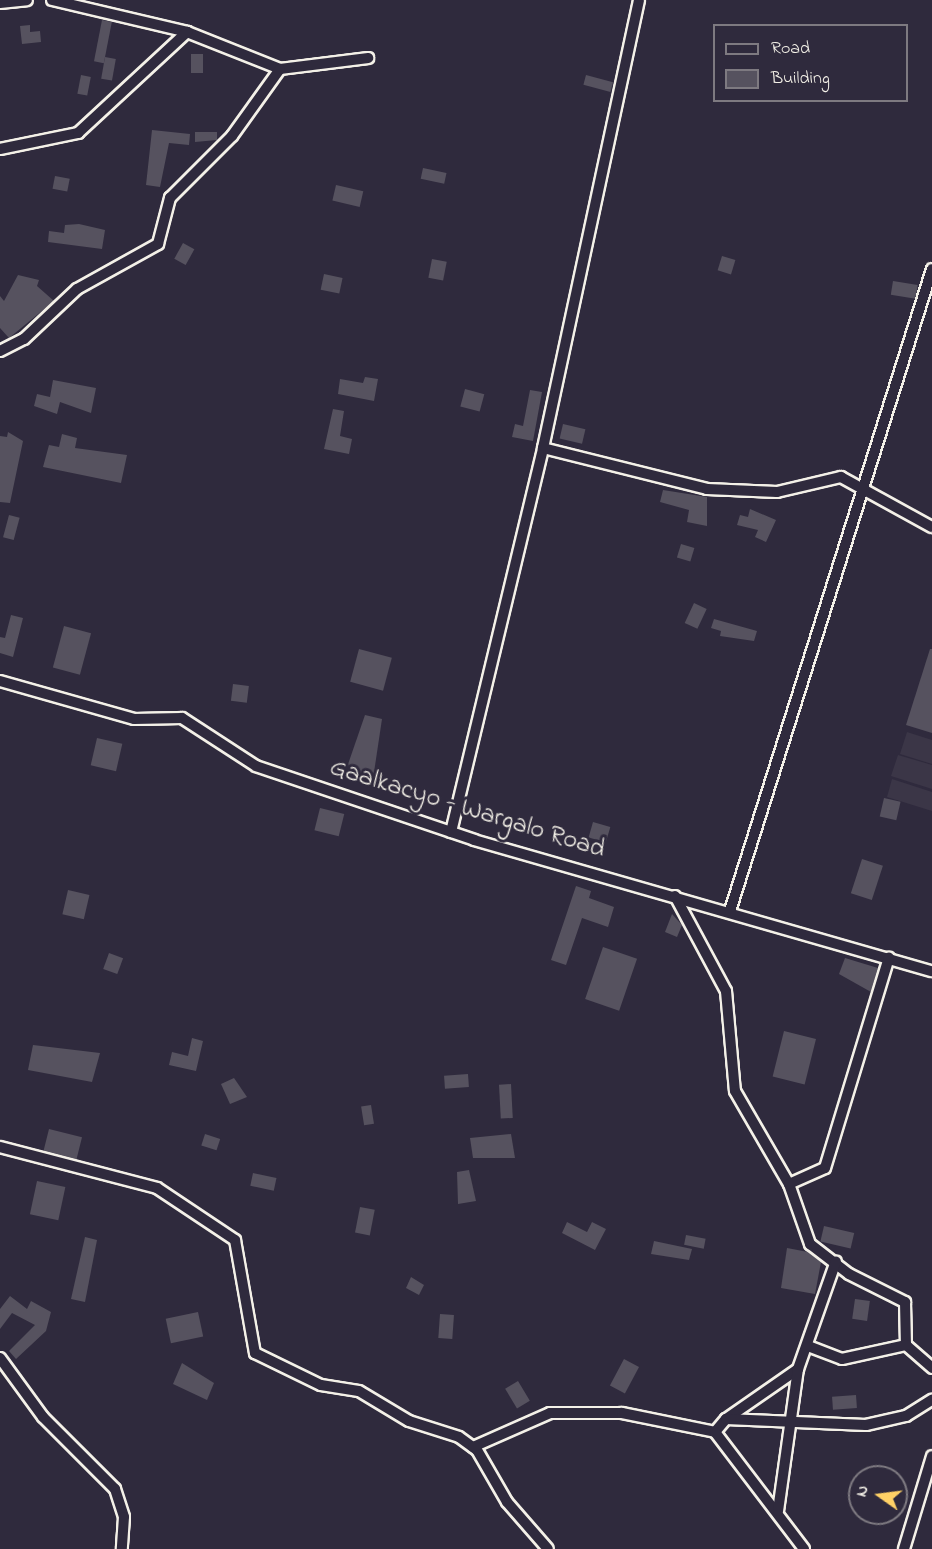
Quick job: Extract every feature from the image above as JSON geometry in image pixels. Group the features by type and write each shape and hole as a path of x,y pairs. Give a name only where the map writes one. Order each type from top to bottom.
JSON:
{"street":[{"path":"0,3 27,0"},
{"path":"51,0 187,32 280,69 368,58"},
{"path":"451,832 543,448 639,0"},
{"path":"0,149 78,133 187,32"},
{"path":"0,351 24,339 77,289 158,244 170,198 232,136 280,69"},
{"path":"730,911 867,490 932,269"},
{"path":"543,448 707,489 777,492 828,476 867,490 932,527"},
{"name":"Gaalkacyo - Wargalo Road","path":"0,682 134,719 182,718 256,766 451,832 932,971"},
{"path":"675,896 726,991 735,1091 789,1184 810,1244 836,1261 849,1274 905,1302 906,1345 932,1368"},
{"path":"789,1184 825,1168 889,957"},
{"path":"0,1147 157,1188 235,1240 255,1353 321,1385 359,1391 395,1413 473,1447 507,1502 548,1549"},
{"path":"777,1511 798,1369 836,1261"},
{"path":"808,1346 842,1359 906,1345"},
{"path":"0,1358 43,1418 115,1489 124,1517 122,1549"},
{"path":"715,1432 726,1419 798,1369"},
{"path":"726,1419 790,1425 866,1425 906,1416 932,1400"},
{"path":"473,1447 550,1413 622,1413 715,1432 804,1549"},
{"path":"904,1549 932,1456"}],"shaded area":[{"path":"907,732 932,740 932,764 900,754"},
{"path":"898,755 932,765 932,789 891,776"},
{"path":"892,779 932,792 932,811 887,797"}],"building":[{"path":"102,20 112,22 104,63 94,61"},
{"path":"30,25 30,32 40,31 41,42 22,44 20,26"},
{"path":"191,54 203,54 203,73 191,73"},
{"path":"105,57 116,59 112,81 101,79"},
{"path":"81,75 91,77 87,96 77,94"},
{"path":"586,75 613,82 610,92 583,85"},
{"path":"152,130 190,134 189,145 169,143 160,187 146,185"},
{"path":"195,132 217,132 217,140 195,142"},
{"path":"423,168 446,173 444,184 421,179"},
{"path":"55,176 70,179 67,192 53,189"},
{"path":"336,185 363,191 360,207 332,201"},
{"path":"79,224 105,230 102,249 48,242 49,231 64,233 65,225"},
{"path":"183,243 194,249 186,265 174,259"},
{"path":"722,256 735,260 731,274 718,270"},
{"path":"432,259 447,262 443,281 428,278"},
{"path":"324,274 343,278 339,294 321,290"},
{"path":"18,275 39,280 37,286 54,301 9,338 0,328 0,296 4,301"},
{"path":"893,281 918,285 916,299 891,295"},
{"path":"365,377 378,379 374,401 338,394 340,379 363,383"},
{"path":"53,380 96,388 91,413 60,402 57,414 34,406 37,394 50,397"},
{"path":"465,389 484,394 480,412 460,406"},
{"path":"530,390 542,392 533,441 512,437 515,424 523,426"},
{"path":"333,409 344,411 340,436 352,439 349,454 324,449"},
{"path":"563,424 585,429 582,444 560,439"},
{"path":"8,432 23,441 10,503 0,502 0,436 7,437"},
{"path":"62,434 77,438 75,448 127,455 121,483 43,467 49,445 59,447"},
{"path":"663,490 707,497 707,526 687,522 689,510 660,502"},
{"path":"750,509 776,520 766,542 755,537 758,530 737,525 740,515 748,517"},
{"path":"9,515 20,518 14,540 3,537"},
{"path":"681,544 694,548 690,561 677,557"},
{"path":"694,603 707,609 697,629 685,623"},
{"path":"11,615 23,618 13,657 0,653 0,637 5,638"},
{"path":"714,619 757,631 754,641 720,636 721,631 711,628"},
{"path":"64,626 91,633 80,675 53,668"},
{"path":"359,649 392,658 383,691 350,682"},
{"path":"930,649 932,649 932,733 906,725"},
{"path":"233,684 249,686 247,703 231,701"},
{"path":"365,715 382,719 373,779 345,773"},
{"path":"97,738 122,744 116,771 91,765"},
{"path":"884,798 901,802 896,820 880,817"},
{"path":"320,808 344,814 339,836 314,830"},
{"path":"593,822 610,827 606,842 589,837"},
{"path":"862,859 883,866 872,900 851,893"},
{"path":"576,886 591,891 589,898 614,907 608,927 582,918 566,965 551,960"},
{"path":"68,890 89,895 84,919 62,914"},
{"path":"672,914 682,925 677,937 665,932"},
{"path":"603,947 637,959 619,1011 585,999"},
{"path":"109,953 123,958 117,974 103,969"},
{"path":"845,958 878,968 871,992 839,974"},
{"path":"784,1031 816,1039 805,1085 773,1077"},
{"path":"192,1038 203,1041 196,1071 169,1065 172,1052 188,1056"},
{"path":"33,1045 100,1053 92,1082 28,1070"},
{"path":"468,1074 469,1087 445,1089 444,1076"},
{"path":"234,1078 247,1097 230,1104 221,1084"},
{"path":"511,1084 513,1118 501,1119 499,1085"},
{"path":"371,1105 374,1124 364,1125 361,1107"},
{"path":"49,1129 82,1137 76,1160 43,1151"},
{"path":"205,1134 220,1139 217,1150 201,1145"},
{"path":"511,1134 515,1158 473,1158 470,1138"},
{"path":"469,1170 476,1201 458,1204 457,1172"},
{"path":"253,1173 276,1178 274,1191 250,1186"},
{"path":"37,1181 65,1187 58,1220 30,1214"},
{"path":"360,1207 375,1210 370,1235 355,1233"},
{"path":"567,1222 587,1232 592,1222 606,1229 595,1250 562,1233"},
{"path":"824,1226 854,1233 851,1249 820,1242"},
{"path":"686,1235 706,1239 704,1249 684,1245"},
{"path":"85,1237 97,1240 85,1302 71,1299"},
{"path":"654,1241 692,1249 689,1260 651,1254"},
{"path":"787,1248 808,1252 821,1262 815,1294 781,1288"},
{"path":"411,1277 424,1285 419,1295 406,1288"},
{"path":"10,1296 27,1309 31,1301 51,1312 46,1331 16,1359 9,1351 35,1325 12,1313 0,1329 0,1309"},
{"path":"855,1299 870,1301 867,1321 852,1319"},
{"path":"198,1312 203,1336 171,1343 166,1319"},
{"path":"440,1314 454,1315 452,1339 438,1338"},
{"path":"624,1359 639,1367 625,1393 610,1385"},
{"path":"182,1363 214,1383 207,1400 173,1384"},
{"path":"518,1381 530,1401 517,1408 505,1389"},
{"path":"856,1395 857,1408 833,1410 832,1397"}]}
